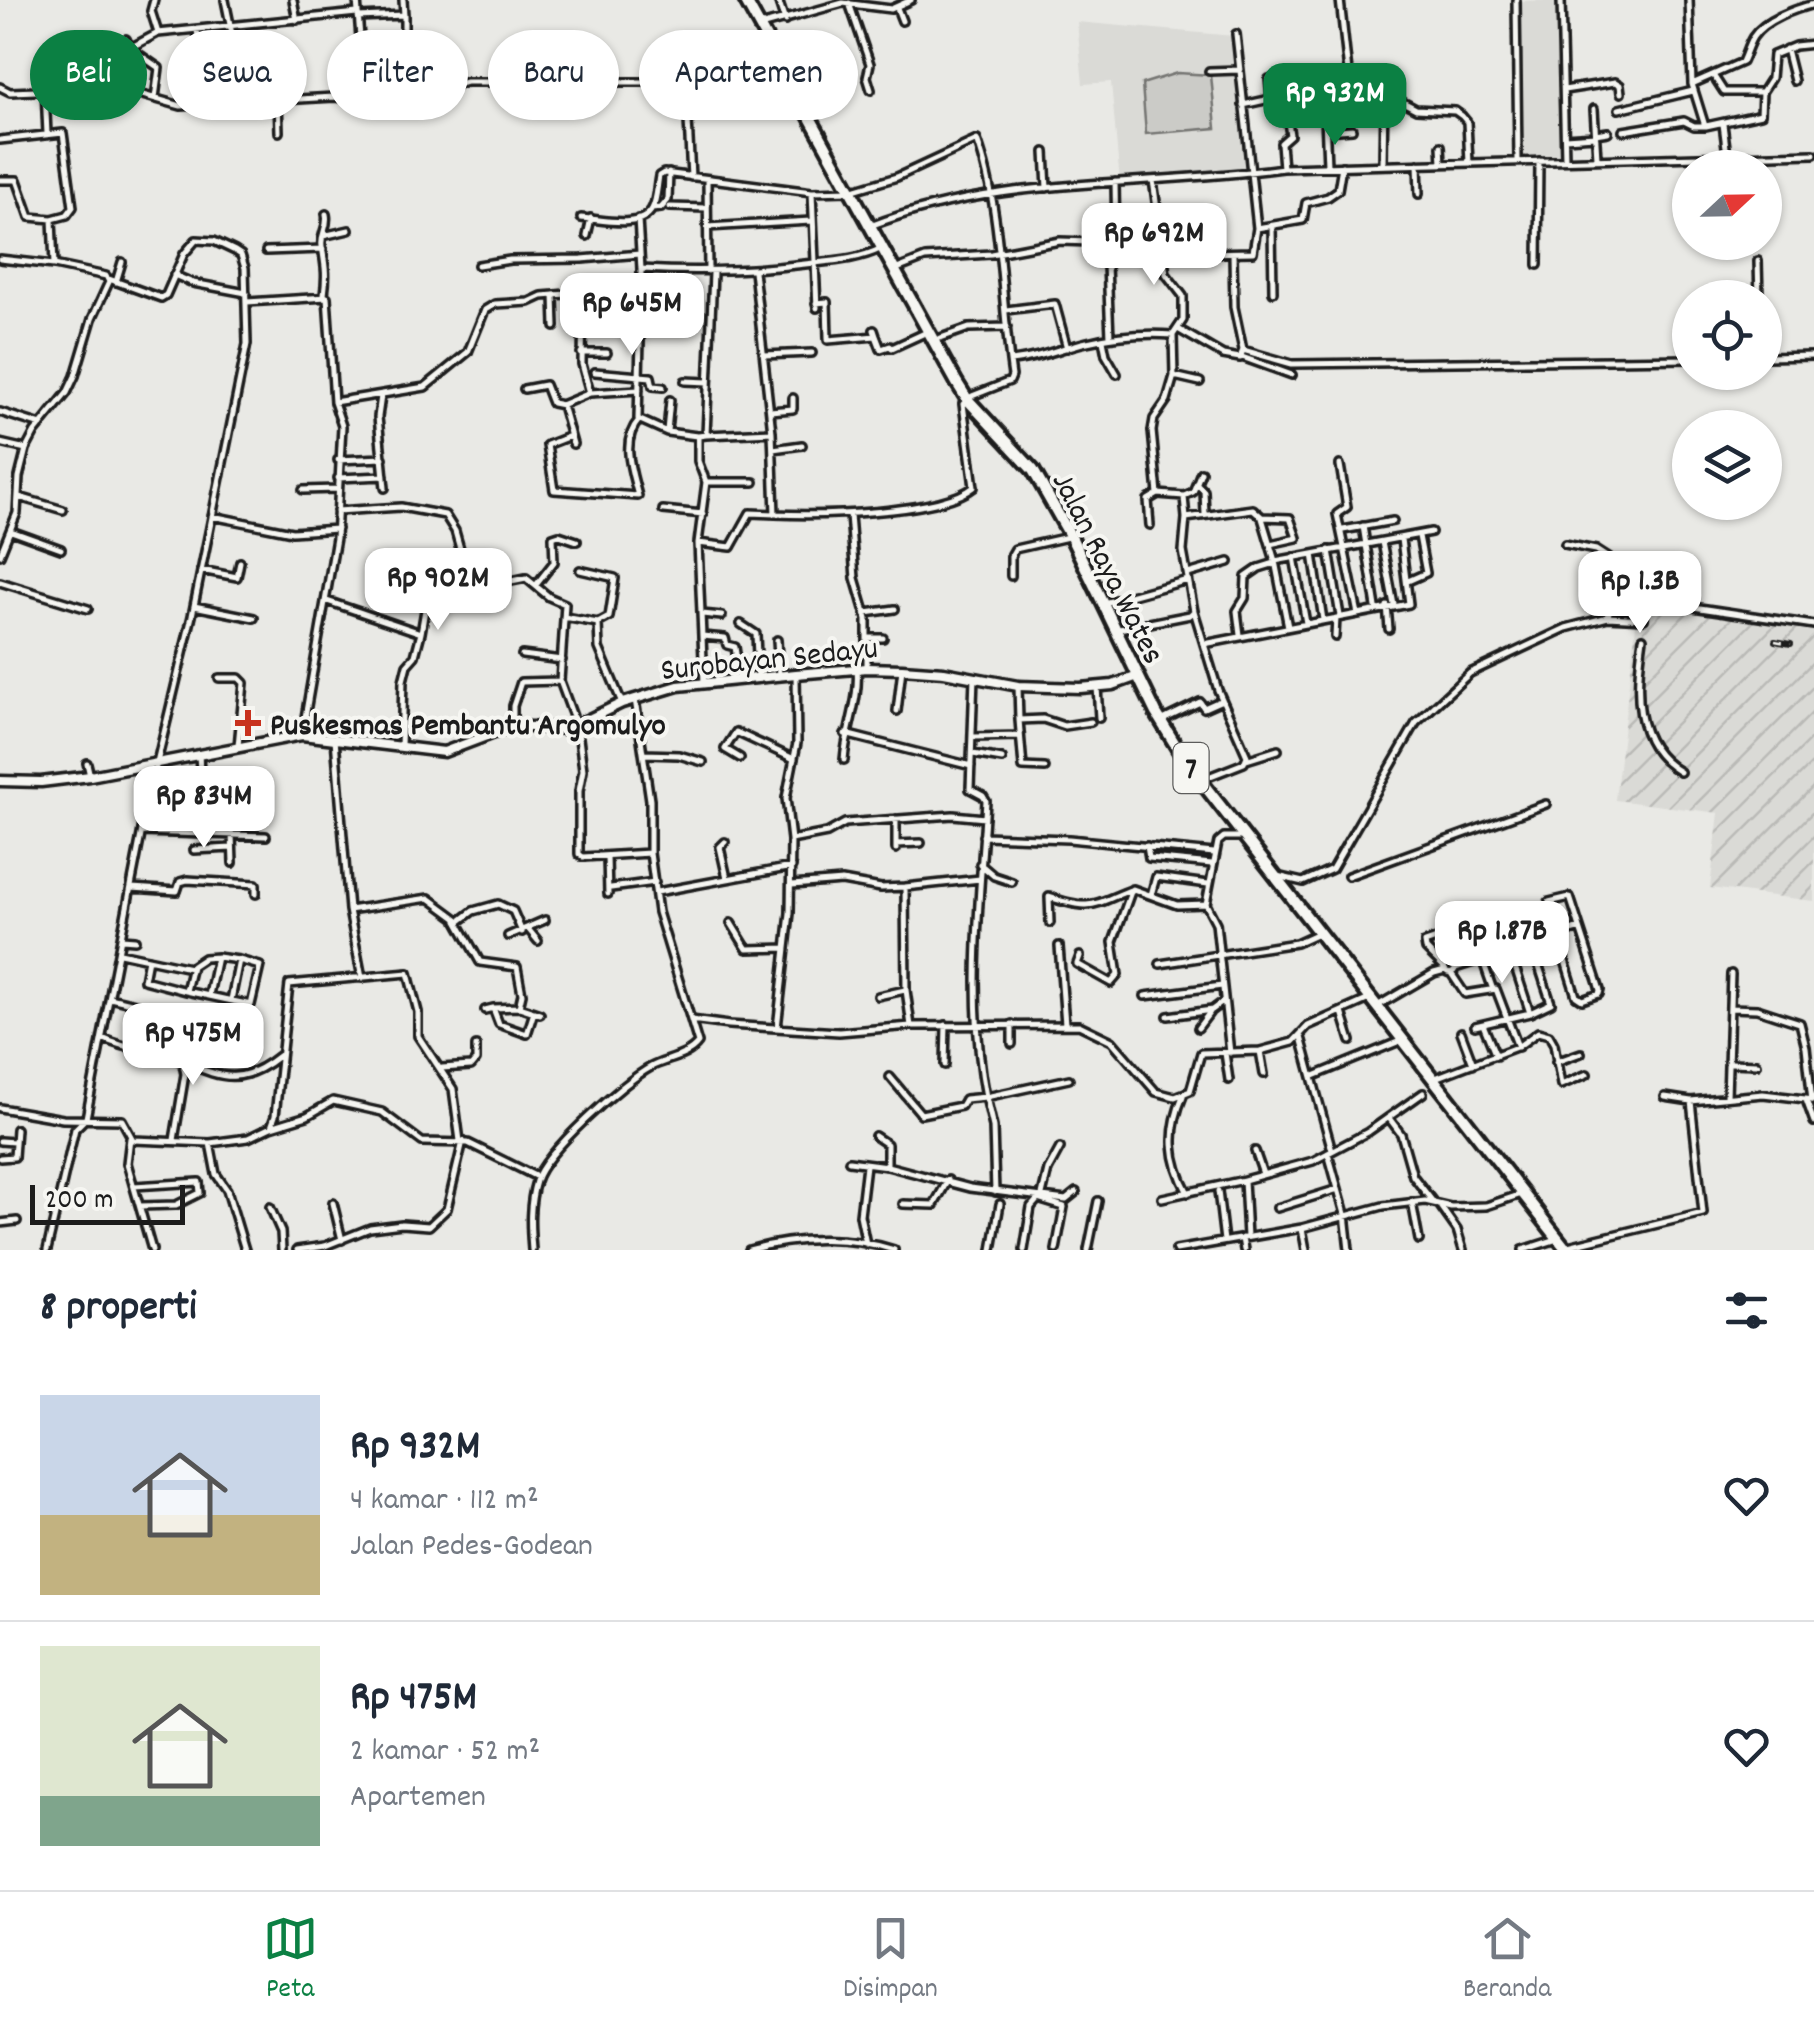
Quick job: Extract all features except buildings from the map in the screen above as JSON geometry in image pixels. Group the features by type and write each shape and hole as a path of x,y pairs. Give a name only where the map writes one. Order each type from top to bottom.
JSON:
{"highway":[{"name":"Jalan Raya Wates","path":"745,0 762,30"},
{"name":"Jalan Raya Wates","path":"812,120 967,399 1034,470 1071,537 1160,721 1200,780 1362,988 1429,1087 1562,1247"},
{"name":"Jalan Raya Wates","path":"1373,1003 1429,1087 1562,1247"}],"main road":[{"name":"Surobayan Sedayu","path":"0,781 41,782 90,776 302,735 402,749 450,751 513,726 562,730 622,703 678,686 796,674 902,669 1018,686 1096,687 1138,676"}],"street":[{"path":"154,0 151,11 158,33"},
{"path":"225,0 229,30"},
{"path":"294,0 297,20"},
{"path":"356,0 359,30"},
{"path":"403,0 404,30"},
{"path":"778,0 785,20"},
{"path":"760,26 849,3 896,8 911,0"},
{"path":"1340,0 1350,90"},
{"path":"1516,0 1518,161"},
{"path":"1561,0 1566,159"},
{"path":"1688,0 1692,88 1705,126"},
{"path":"849,3 870,64 867,77 871,90"},
{"path":"1619,109 1692,88 1742,62 1758,31 1814,4"},
{"path":"896,8 902,21"},
{"path":"196,30 404,14"},
{"path":"147,39 167,32"},
{"path":"894,270 925,258 998,253 1060,241 1116,242 1145,253 1164,254 1255,251 1257,228 1236,34"},
{"path":"1623,130 1684,121 1705,126 1761,114 1762,92 1772,78 1773,56 1786,49 1814,44"},
{"path":"1786,49 1794,80"},
{"path":"147,60 158,68 155,98"},
{"path":"1209,71 1239,70"},
{"path":"1713,75 1724,92 1762,92"},
{"path":"1269,78 1270,99"},
{"path":"468,82 639,82"},
{"path":"1564,90 1615,82 1619,83 1620,93"},
{"path":"0,87 10,92 30,91"},
{"path":"1324,92 1327,166"},
{"path":"1242,105 1324,92 1384,92 1416,109 1456,111 1467,122 1469,162"},
{"path":"1383,164 1384,92"},
{"path":"147,95 167,102"},
{"path":"1283,168 1281,144 1290,135 1284,96"},
{"path":"1594,109 1598,158"},
{"path":"46,120 47,134"},
{"path":"279,120 279,132"},
{"path":"688,120 691,176"},
{"path":"1723,122 1726,150"},
{"path":"1326,132 1352,130"},
{"path":"1565,138 1608,132"},
{"path":"0,140 63,133 73,207 67,214 52,218 30,217 17,180 0,180"},
{"path":"652,209 660,174 812,192 850,191 909,172 976,139 985,166 1006,310 1010,381 967,399 963,406 974,484 970,490 905,508 850,515 750,513 731,546 698,543"},
{"path":"1441,146 1442,163"},
{"path":"1044,152 1047,188"},
{"path":"1782,155 1814,154"},
{"path":"870,226 924,207 989,192 1283,168 1672,157"},
{"path":"1538,265 1539,161"},
{"path":"1418,164 1419,194"},
{"path":"1257,228 1303,220 1306,202 1338,190 1342,166"},
{"path":"581,218 638,220 665,205 670,196 669,173"},
{"path":"704,684 698,543 706,482 698,461 708,382 711,273 707,179"},
{"path":"1153,180 1166,274 1183,296 1183,320 1175,332 1174,376 1168,400 1152,431 1158,494"},
{"path":"1115,182 1116,242"},
{"path":"812,192 816,305 827,302 828,341 875,333 881,349 968,328 1007,326"},
{"path":"670,208 707,208"},
{"path":"324,295 327,264 322,249 328,224 326,214"},
{"path":"52,218 54,265"},
{"path":"587,236 591,218"},
{"path":"570,436 547,445 554,490 638,496 628,456 638,420 638,220"},
{"path":"1159,222 1200,221"},
{"path":"707,227 811,222"},
{"path":"1272,226 1274,292"},
{"path":"323,236 348,230"},
{"path":"0,259 54,265 161,298 166,295 189,245 203,238 241,255 247,302 248,344 194,606 156,762 86,1118 74,1130 48,1250"},
{"path":"1106,241 1106,355 1117,374"},
{"path":"641,270 754,271 868,255 882,248"},
{"path":"266,251 322,249"},
{"path":"478,265 640,254"},
{"path":"1233,254 1234,307 1243,353"},
{"path":"1758,261 1759,280"},
{"path":"116,282 122,262"},
{"path":"754,271 772,432 775,514"},
{"path":"174,275 246,294"},
{"path":"0,555 19,497 26,449 76,376 92,319 109,279"},
{"path":"247,302 324,295 328,298 334,402 342,426 337,529 302,735"},
{"path":"334,402 420,389 430,384 471,348 489,306 554,295 641,300"},
{"path":"554,295 555,327"},
{"path":"583,295 581,352 590,393"},
{"path":"1006,310 1055,304 1067,348"},
{"path":"1010,362 1037,359 1067,348 1141,332 1175,332 1238,359 1243,353"},
{"path":"581,352 607,353"},
{"path":"764,355 812,353"},
{"path":"1243,353 1292,364 1672,359"},
{"path":"1243,353 1292,375"},
{"path":"1782,357 1814,356"},
{"path":"595,372 651,378 652,386 663,387"},
{"path":"1174,376 1200,382"},
{"path":"684,382 708,382"},
{"path":"524,390 545,384 552,403 561,405 590,393 639,390"},
{"path":"381,396 378,417 386,488"},
{"path":"770,411 793,409 793,398"},
{"path":"667,432 670,400"},
{"path":"561,405 572,444"},
{"path":"0,412 41,425"},
{"path":"638,420 667,432 772,432"},
{"path":"0,443 26,449"},
{"path":"773,449 802,446"},
{"path":"338,460 383,458"},
{"path":"1340,465 1347,507 1338,512 1358,614"},
{"path":"1150,525 1148,502 1158,494 1184,496 1198,485 1201,472"},
{"path":"338,478 384,476"},
{"path":"706,482 754,482"},
{"path":"1198,485 1204,489 1205,516"},
{"path":"303,490 338,489"},
{"path":"1184,496 1183,551 1194,611 1222,700 1247,752 1246,760"},
{"path":"19,497 63,510"},
{"path":"337,511 400,507 446,515 455,531 471,588"},
{"path":"1186,518 1253,509 1262,517 1288,627"},
{"path":"662,510 702,514"},
{"path":"850,515 855,578 869,638 868,668"},
{"path":"211,516 292,532 337,529"},
{"path":"1262,517 1290,518 1297,538 1306,623"},
{"path":"1343,530 1392,521"},
{"path":"1363,526 1376,608"},
{"path":"10,531 61,549"},
{"path":"1240,635 1237,611 1245,598 1244,581 1259,568 1297,556 1431,532"},
{"path":"536,584 554,562 553,537 559,534 577,541"},
{"path":"1408,581 1426,573 1419,536"},
{"path":"1011,576 1016,549 1071,537"},
{"path":"1270,544 1297,538"},
{"path":"1204,644 1411,602 1401,539"},
{"path":"1382,542 1389,630"},
{"path":"1565,544 1596,550 1618,567 1635,572 1666,572 1667,604"},
{"path":"1329,550 1338,618 1335,637"},
{"path":"1312,554 1323,620"},
{"path":"201,570 237,577 240,562"},
{"path":"1104,603 1228,562"},
{"path":"1608,617 1618,567"},
{"path":"564,616 598,623 608,617 614,578 580,570"},
{"path":"402,749 403,681 407,665 415,656 427,598 522,578 565,604 560,681 576,726 584,770 579,791 578,854 583,857 650,853"},
{"path":"0,582 88,609"},
{"path":"1275,875 1303,882 1332,869 1416,723 1476,669 1498,658 1566,628 1608,617 1644,619 1646,600 1814,625"},
{"path":"327,602 420,633"},
{"path":"194,606 254,618"},
{"path":"866,613 895,609"},
{"path":"1116,630 1194,611"},
{"path":"702,614 722,616"},
{"path":"598,623 599,648 622,703"},
{"path":"741,624 756,634 758,678"},
{"path":"702,636 726,638 727,645 735,647 740,680"},
{"path":"869,638 883,638"},
{"path":"1643,638 1639,664 1640,718 1657,754 1680,772"},
{"path":"776,640 771,654 779,676"},
{"path":"758,678 758,656 771,654"},
{"path":"522,655 562,660"},
{"path":"844,760 857,669"},
{"path":"897,711 902,669"},
{"path":"777,1028 792,885 786,798 798,739 796,674"},
{"path":"974,677 970,789 985,797 980,864 979,1025 993,1127 995,1192"},
{"path":"220,678 239,678 244,682 238,746"},
{"path":"513,726 512,706 521,682 560,681"},
{"path":"1018,686 1023,767 1045,768"},
{"path":"1096,687 1099,718"},
{"path":"532,1250 530,1210 537,1177 556,1150 629,1080 666,1059 696,1048 699,1039 658,912 650,853 650,800 635,699"},
{"path":"1160,721 1200,702 1204,708 1222,700"},
{"path":"1019,720 1043,719 1064,726 1091,722"},
{"path":"740,758 725,748 736,732 794,759"},
{"path":"845,734 971,766"},
{"path":"973,738 1020,736"},
{"path":"335,739 349,910 362,978"},
{"path":"1200,780 1278,750"},
{"path":"199,754 201,791"},
{"path":"644,754 679,755 703,762"},
{"path":"972,754 1002,758"},
{"path":"87,763 90,776"},
{"path":"1348,876 1546,804"},
{"path":"791,840 828,834 842,823 958,814 985,818"},
{"path":"896,819 896,847 921,843"},
{"path":"142,832 266,836"},
{"path":"232,834 233,863"},
{"path":"983,836 1214,853"},
{"path":"1229,1080 1221,955 1216,923 1206,904 1214,853 1222,838 1246,837"},
{"path":"725,842 720,847 728,878"},
{"path":"1147,846 1149,858 1212,864"},
{"path":"194,850 232,848"},
{"path":"607,856 609,889"},
{"path":"980,864 994,876 1012,882"},
{"path":"656,892 792,867"},
{"path":"1151,895 1156,877 1208,884"},
{"path":"792,885 842,881 882,888 980,879"},
{"path":"132,888 176,891 180,882 187,880 256,884 256,894"},
{"path":"598,886 609,889 654,882"},
{"path":"905,887 906,990 911,1026"},
{"path":"1050,922 1045,895 1086,906 1132,889 1177,905 1206,904"},
{"path":"1080,956 1077,964 1111,983 1119,974 1112,957 1113,942 1132,889"},
{"path":"1570,897 1580,928 1600,990 1599,994 1582,1000 1576,996 1549,902 1570,897"},
{"path":"349,910 428,898 457,921 482,964 517,967 522,994 519,1006"},
{"path":"457,921 498,904 513,912 538,941"},
{"path":"1475,1026 1530,1012 1552,1001 1523,912 1502,917 1500,922 1530,1012"},
{"path":"508,936 546,920"},
{"path":"731,923 747,948 786,948"},
{"path":"1492,988 1471,927 1424,944 1438,964 1449,968 1465,994 1496,988 1518,1047"},
{"path":"692,1020 839,1032 911,1026 1065,1024 1090,1029 1112,1041 1156,1092 1184,1095 1190,1091 1199,1054 1260,1051 1301,1037 1308,1026 1373,1003 1434,972 1580,928"},
{"path":"1160,964 1296,943 1319,932"},
{"path":"1446,935 1453,957 1449,968"},
{"path":"122,940 135,940"},
{"path":"1059,946 1065,1024"},
{"path":"119,952 190,968"},
{"path":"148,958 144,980 186,990 231,1000 251,1005 260,966 217,957 202,959 190,968 186,990"},
{"path":"209,995 217,957"},
{"path":"231,1000 239,960"},
{"path":"271,1127 289,984 409,974 418,1012 418,1036 453,1089 462,1141 449,1204 442,1217 426,1228 402,1224 370,1228 342,1240 297,1250"},
{"path":"1727,1096 1731,974"},
{"path":"1145,996 1222,986"},
{"path":"878,996 906,990"},
{"path":"110,998 216,1023"},
{"path":"1198,1028 1224,1001"},
{"path":"498,1023 504,1006"},
{"path":"485,1010 519,1006 537,1013 527,1034 498,1023"},
{"path":"493,1008 498,1023"},
{"path":"1731,1008 1768,1011 1800,1023 1814,1122"},
{"path":"1168,1016 1212,1010"},
{"path":"1342,1012 1351,1041"},
{"path":"1012,1024 1012,1044"},
{"path":"945,1064 946,1025"},
{"path":"1484,1027 1496,1056"},
{"path":"1460,1032 1473,1064"},
{"path":"1162,1198 1296,1167 1330,1152 1389,1117 1429,1087 1518,1047 1535,1033 1546,1033 1553,1042 1560,1085 1587,1074"},
{"path":"1301,1037 1314,1076 1345,1214 1349,1250"},
{"path":"102,1038 127,1050 220,1077 264,1068 280,1056"},
{"path":"1314,1076 1400,1041"},
{"path":"442,1068 471,1066 476,1060 476,1046"},
{"path":"1260,1051 1264,1074"},
{"path":"1556,1062 1581,1052"},
{"path":"1730,1062 1758,1064"},
{"path":"174,1140 185,1074 182,1063"},
{"path":"890,1077 921,1114 962,1106 966,1099 1069,1079"},
{"path":"1665,1096 1691,1102 1763,1094 1811,1101"},
{"path":"1184,1095 1175,1117 1172,1144 1174,1163 1188,1193"},
{"path":"130,1138 210,1143 248,1138 307,1116 333,1101 382,1112 422,1142 462,1141 537,1177"},
{"path":"1524,1250 1562,1247 1703,1212 1691,1102"},
{"path":"0,1108 63,1119 122,1120 130,1138 127,1158 152,1250"},
{"path":"1389,1117 1401,1134 1413,1176 1456,1230 1463,1250"},
{"path":"0,1158 14,1157 16,1129"},
{"path":"875,1136 886,1144 887,1166"},
{"path":"0,1141 14,1142"},
{"path":"210,1143 216,1174 227,1190 244,1250"},
{"path":"1042,1195 1048,1170 1060,1148"},
{"path":"1255,1151 1263,1174"},
{"path":"849,1161 887,1166 995,1192 1069,1200 1076,1192"},
{"path":"866,1164 860,1215 866,1244"},
{"path":"903,1204 934,1205 948,1180"},
{"path":"1244,1180 1244,1250"},
{"path":"134,1186 200,1182 200,1194 180,1203 140,1206"},
{"path":"1277,1208 1338,1189"},
{"path":"1218,1191 1224,1241"},
{"path":"1176,1250 1302,1228 1345,1214 1412,1202 1486,1206 1519,1196"},
{"path":"1024,1250 1034,1202 1038,1200 1062,1205 1064,1209 1058,1250"},
{"path":"1088,1250 1098,1200"},
{"path":"1412,1202 1419,1240"},
{"path":"333,1204 342,1240"},
{"path":"993,1250 1000,1204"},
{"path":"270,1207 282,1250"},
{"path":"0,1223 18,1220"},
{"path":"1302,1228 1306,1250"},
{"path":"749,1250 811,1240 894,1250"}],"shaded area":[{"path":"1558,0 1562,155 1520,156 1517,1"},
{"path":"1077,22 1234,36 1250,167 1120,183 1111,82 1083,84"},
{"path":"1177,73 1211,75 1216,128 1146,134 1142,84"},
{"path":"1639,600 1814,627 1814,901 1710,888 1719,813 1615,800"}],"railway":[{"path":"1775,641 1791,644"}],"place":[{"name":"Puskesmas Pembantu Argomulyo","path":"248,723"}]}
